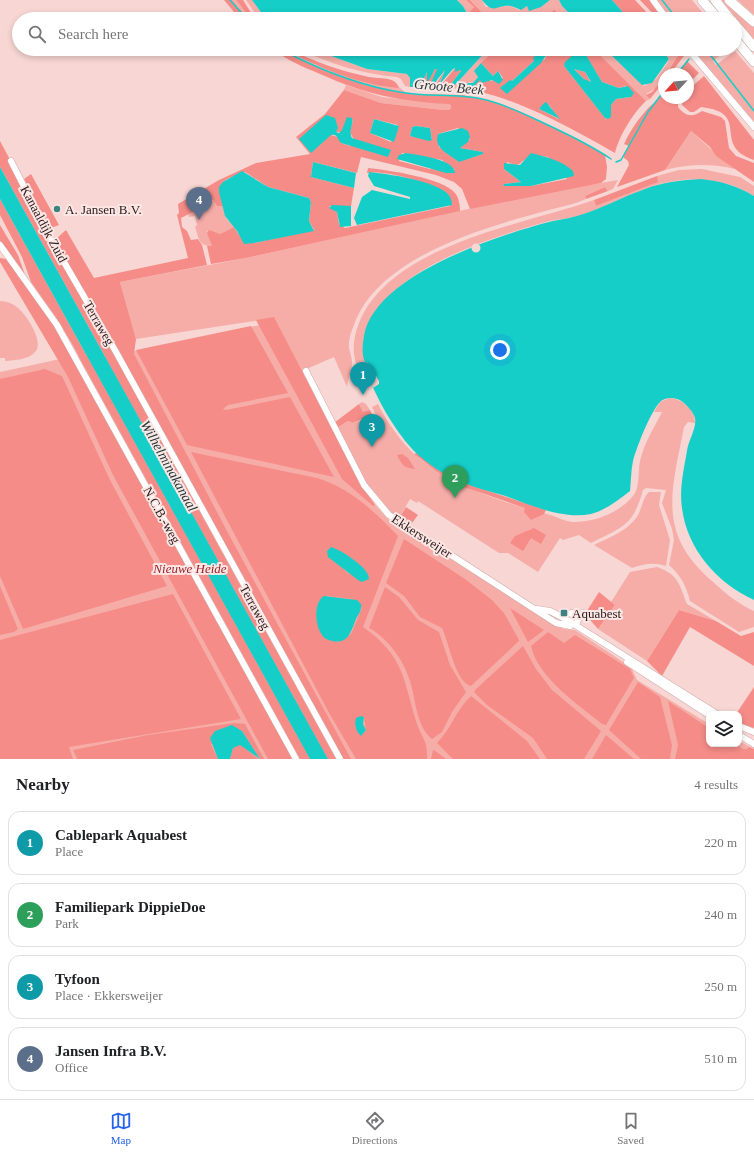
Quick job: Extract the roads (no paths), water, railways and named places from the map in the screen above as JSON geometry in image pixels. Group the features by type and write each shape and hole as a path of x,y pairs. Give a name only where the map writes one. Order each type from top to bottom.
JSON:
{"highway":[{"path":"702,0 712,12"},
{"path":"715,0 724,12"},
{"path":"729,0 754,22"},
{"path":"742,32 754,47"},
{"path":"742,47 754,62"}],"street":[{"path":"653,0 662,12"},
{"path":"694,56 754,127"},
{"name":"Kanaaldijk Zuid","path":"11,161 49,236 78,286"},
{"name":"N.C.B.-weg","path":"0,245 57,325 296,759"},
{"name":"Terraweg","path":"78,286 116,352 340,759"},
{"name":"Ekkersweijer","path":"306,371 361,479 372,496 389,515 556,623 571,622 706,713"},
{"name":"Ekkersweijer","path":"535,609 550,611 571,622 712,711"},
{"path":"571,622 583,613"},
{"path":"742,727 754,732"},
{"path":"742,737 754,744"}],"water":[{"path":"252,0 457,0 466,12 261,12"},
{"path":"482,0 550,0 541,7 529,11 527,6 521,10 511,6 493,8 486,5"},
{"path":"559,0 612,0 623,12 568,12"},
{"path":"331,56 482,56 456,84 447,89 461,71 460,70 455,72 455,68 453,69 439,85 445,70 433,85 431,83 437,69 435,69 427,84 427,72 420,88 416,88 415,81 413,87 410,87 410,78 407,74 367,69"},
{"path":"535,56 546,56 541,63 507,94 500,88 510,80 512,81 534,61 533,58"},
{"path":"572,56 587,56 602,82 619,88 628,86 634,93 631,97 616,99 611,105 611,117 608,119 605,118 564,66 565,62","holes":["574,69 585,72 591,82 584,79"]},
{"path":"612,56 667,56 669,59 663,68 658,68 658,75 652,83 642,85"},
{"path":"481,63 493,76 498,71 503,80 499,84 492,80 482,83 480,80 470,90 464,89 468,83 473,83 478,77 474,71"},
{"path":"546,102 560,119 539,109"},
{"path":"326,115 335,118 338,128 336,132 339,133 342,130 347,117 352,118 352,138 391,150 388,157 341,143 336,136 333,135 331,135 311,153 299,139"},
{"path":"374,119 399,126 394,142 370,133"},
{"path":"416,126 430,128 432,140 429,141 410,136 412,127"},
{"path":"462,128 468,131 470,137 468,142 460,148 483,152 483,154 459,162 443,151 438,144 437,139 438,134"},
{"path":"406,153 435,158 449,164 455,173 446,173 397,159 399,155"},
{"path":"531,153 553,159 563,164 573,171 574,176 531,186 503,186 504,184 521,182 504,169 504,163 520,165"},
{"path":"313,162 356,173 354,188 311,177"},
{"path":"0,167 328,759 310,759 0,199"},
{"path":"242,171 268,187 309,198 311,202 309,221 314,231 244,244 237,231 225,216 219,192 219,187 223,182"},
{"path":"369,172 410,178 440,188 451,198 452,205 357,225 354,218 362,197 372,190 410,199 410,197 374,186 368,176"},
{"path":"701,179 729,184 754,196 754,600 740,593 716,574 697,551 690,537 682,508 681,487 688,447 694,430 695,418 688,407 682,402 677,399 668,398 660,402 656,407 648,422 633,461 630,491 602,510 591,514 569,515 534,507 469,485 444,473 424,460 405,441 386,413 366,372 369,370 363,353 364,336 373,314 389,295 412,278 439,262 497,238 523,229 586,213 636,192 673,182"},
{"path":"332,205 351,206 351,226 340,227 337,212 329,208"},
{"path":"331,547 348,556 360,565 365,570 369,579 362,582 358,580 328,557 327,551"},
{"path":"324,596 357,600 361,604 361,610 352,630 347,638 339,642 326,639 319,630 317,624 316,611 320,600"},
{"path":"361,716 364,717 363,724 366,730 361,736 355,726 355,723 356,718"},
{"path":"232,725 242,731 260,759 240,745 233,748 230,759 218,759 210,738 215,731"}],"waterway":[{"name":"Groote Beek","path":"230,0 241,12"},
{"path":"662,0 671,12"},
{"name":"Groote Beek","path":"294,56 341,77 373,87 425,95 473,97 495,102 521,112 563,132 611,159"},
{"name":"Groote Beek","path":"711,56 754,111"},
{"name":"Groote Beek","path":"682,68 689,59"},
{"name":"Groote Beek","path":"616,162 621,160 648,112 658,99"}],"place":[{"name":"A. Jansen B.V.","path":"57,209"},
{"name":"Jansen Infra B.V.","path":"199,220"},
{"name":"Cablepark Aquabest","path":"363,395"},
{"name":"Tyfoon","path":"372,447"},
{"name":"Familiepark DippieDoe","path":"455,498"},
{"name":"Aquabest","path":"564,613"}],"water label":[{"name":"Wilhelminakanaal","path":"169,466"}],"park label":[{"name":"Nieuwe Heide","path":"190,568"}]}
